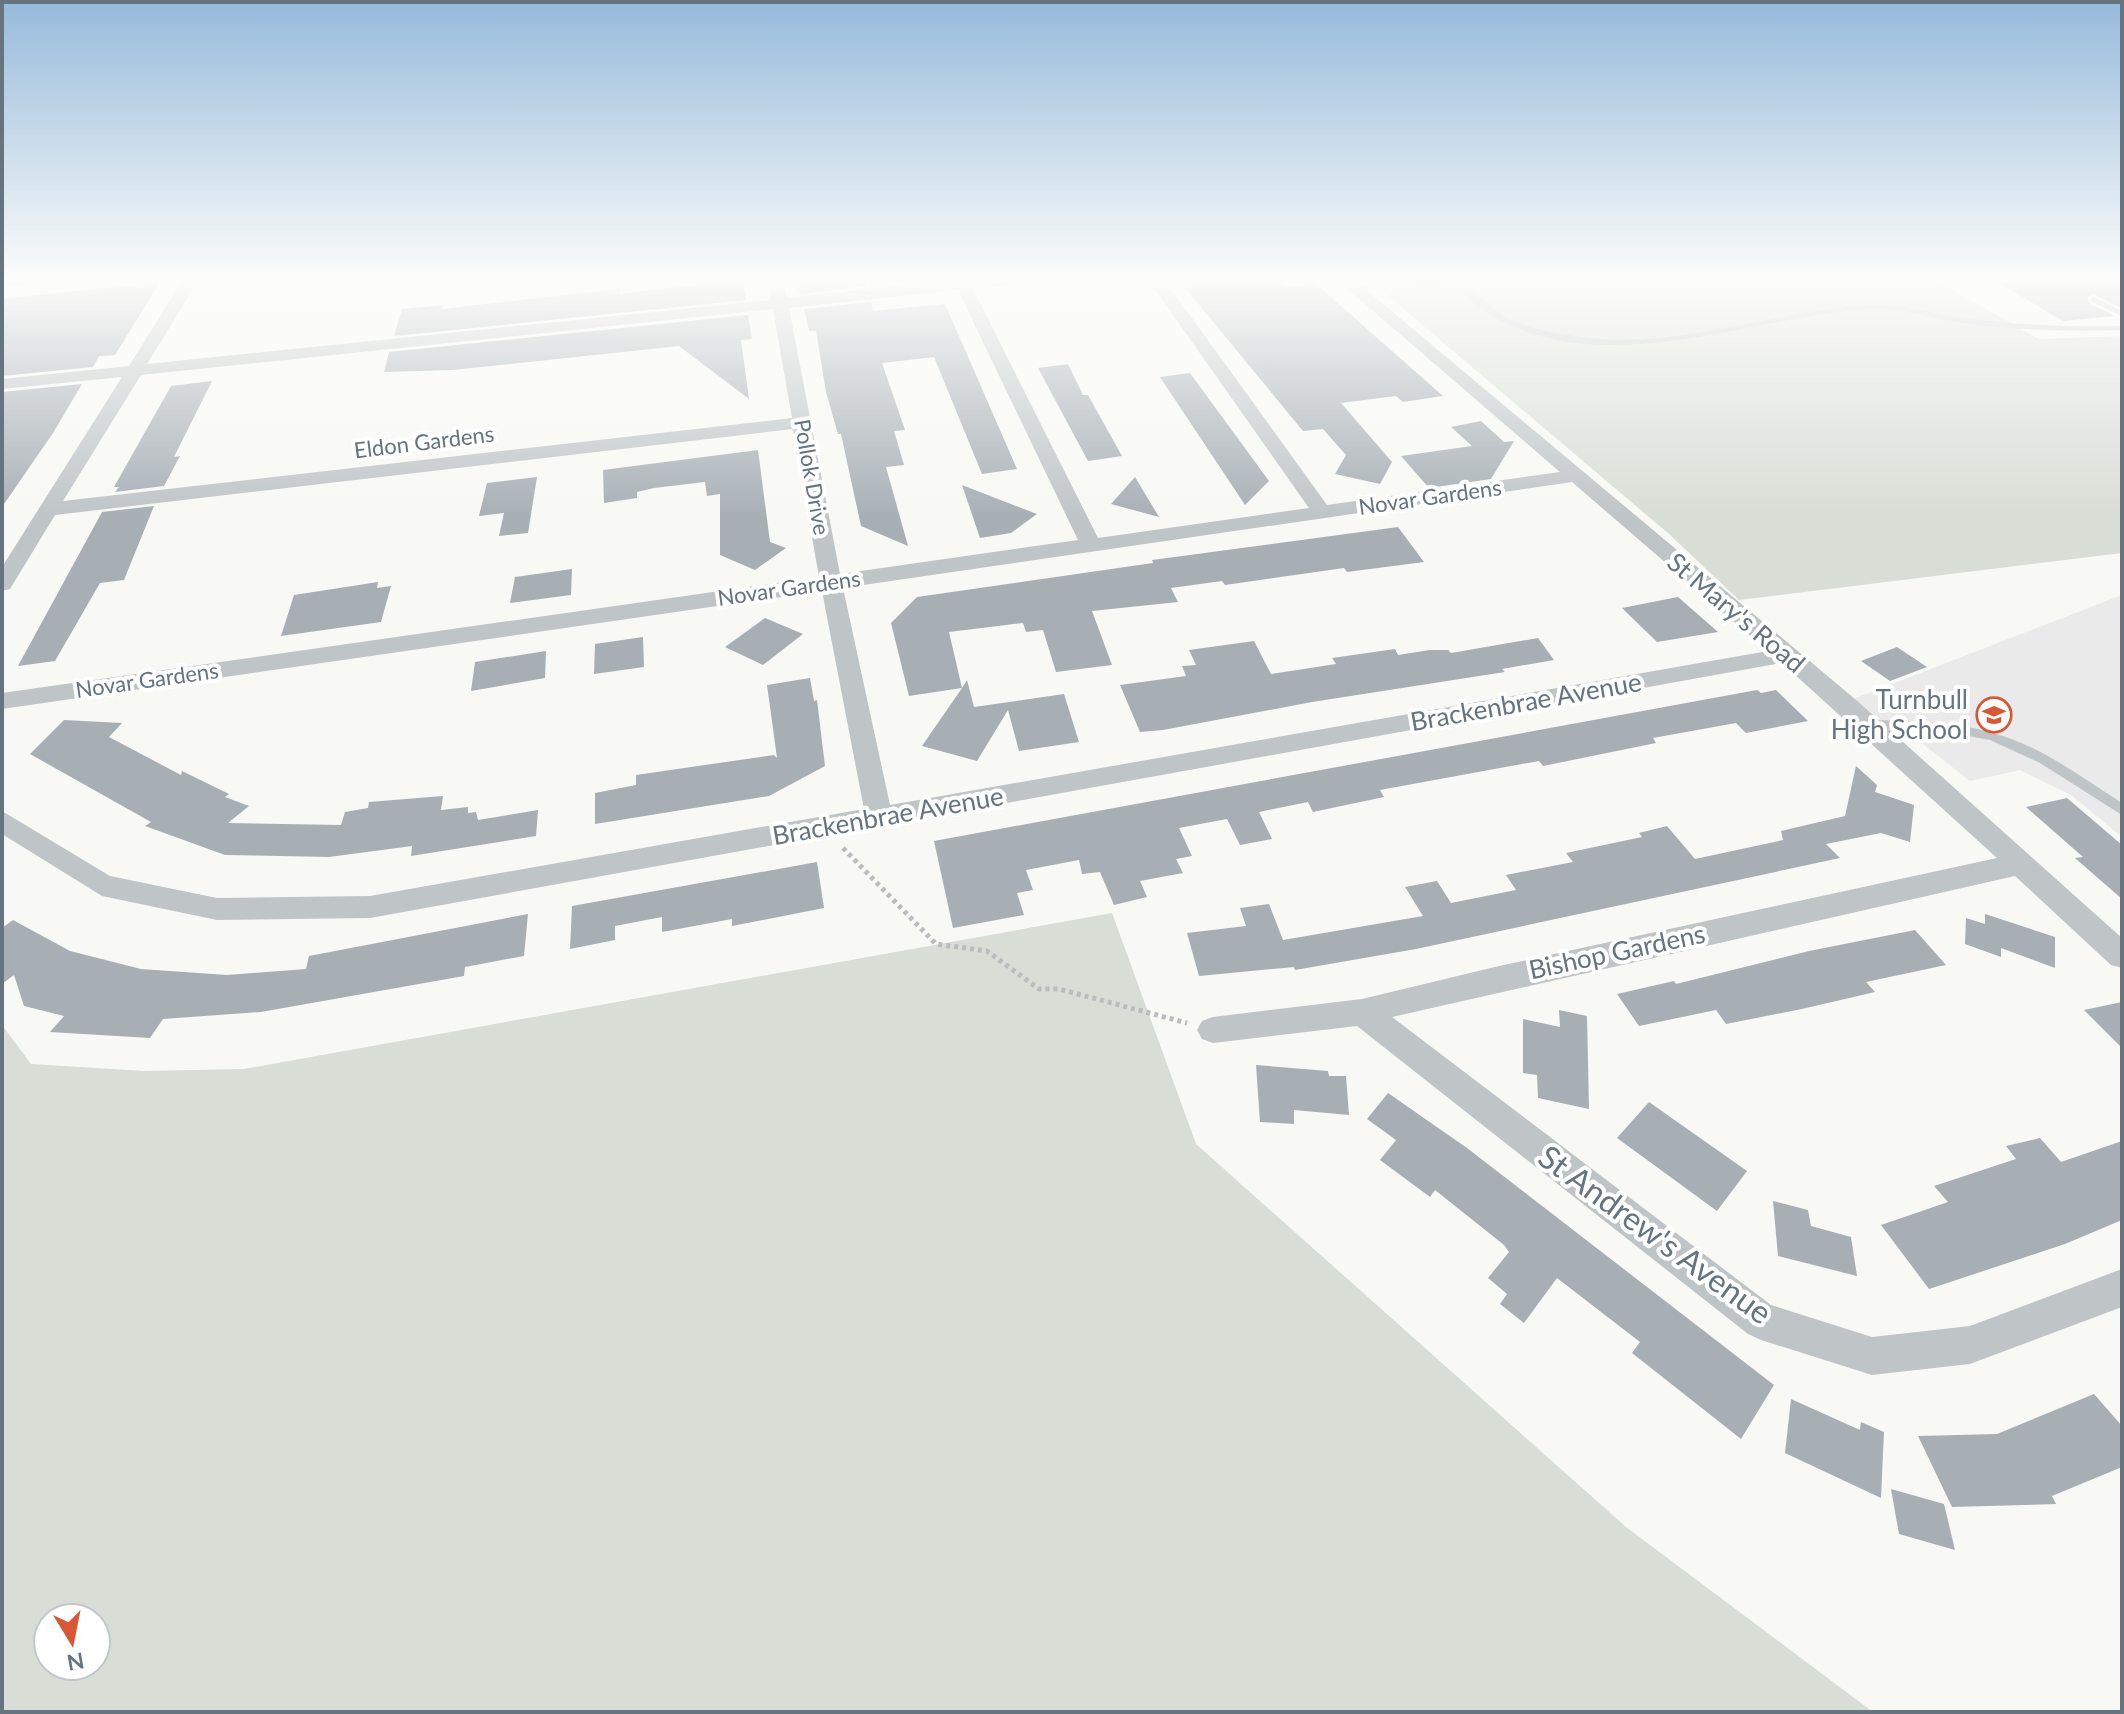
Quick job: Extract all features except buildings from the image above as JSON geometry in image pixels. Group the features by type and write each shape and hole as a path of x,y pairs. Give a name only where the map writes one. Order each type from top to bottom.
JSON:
{"street":[{"path":"2,584 142,358"},
{"path":"2,384 251,358"},
{"name":"Pollok Drive","path":"791,358 831,582 879,818"},
{"path":"999,358 1091,545"},
{"path":"1212,358 1322,512"},
{"name":"St Mary's Road","path":"1437,358 1788,655 2122,956"},
{"name":"Eldon Gardens","path":"50,509 803,422"},
{"name":"Novar Gardens","path":"2,701 1575,476"},
{"name":"Brackenbrae Avenue","path":"2,821 102,885 217,909 370,907 1788,655"},
{"name":"Bishop Gardens","path":"1213,1030 1362,1012 1499,978 2020,864"},
{"name":"St Andrew's Avenue","path":"1362,1012 1761,1321 1872,1356 1970,1345 2122,1288"}],"lane":[{"path":"1865,724 1947,726 1996,737 2044,759 2122,810"}],"path":[{"path":"823,827 936,944 987,951 1039,989 1059,989 1213,1030"}],"shaded area":[{"path":"1461,358 2122,358 2122,553 1739,600 1669,534"},
{"name":"Turnbull High School","path":"2122,595 2122,837 2071,795 2020,770 1970,781 1905,730 1886,732 1848,701"},
{"path":"1112,913 1196,1144 1626,1527 1873,1712 2,1712 2,1025 31,1064 144,1071 244,1069"}],"place":[{"name":"Turnbull High School","path":"1994,715"}]}
